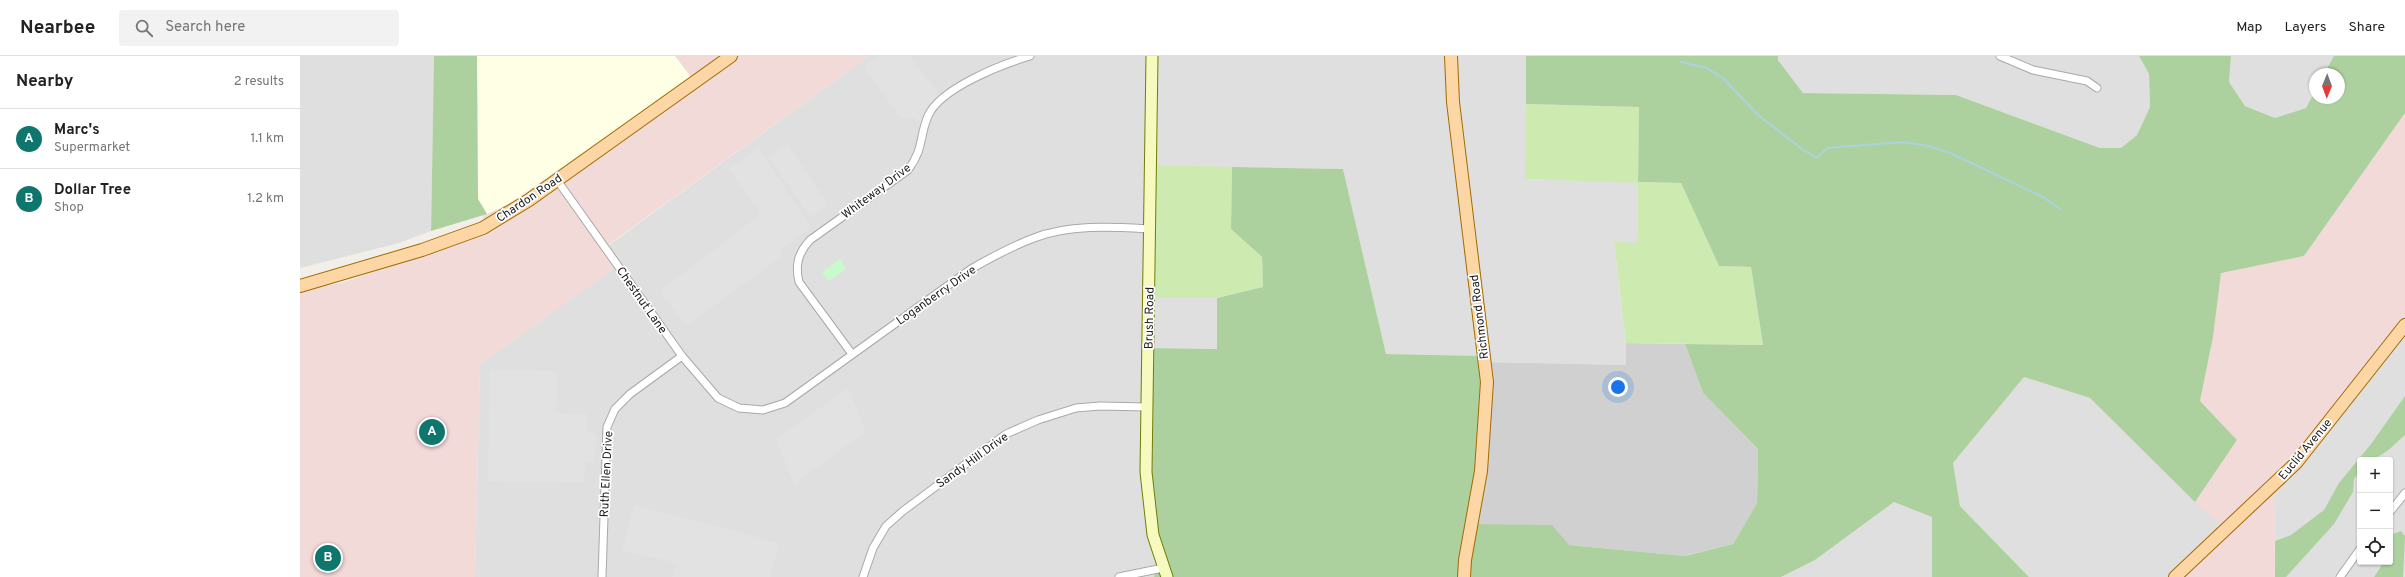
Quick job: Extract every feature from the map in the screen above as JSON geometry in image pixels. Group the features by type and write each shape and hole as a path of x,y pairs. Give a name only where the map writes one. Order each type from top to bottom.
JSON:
{"main road":[{"name":"Chardon Road","path":"300,286 422,250 483,228 510,212 557,180 731,56"},
{"name":"Richmond Road","path":"1452,56 1453,102 1487,382 1481,472 1465,560 1464,577"},
{"name":"Euclid Avenue","path":"2180,575 2296,463 2405,325"}],"street":[{"name":"Whiteway Drive","path":"852,354 800,282 797,265 803,248 810,240 908,170 917,158 921,147 928,115 949,94 983,73 1030,56"},
{"name":"Brush Road","path":"1152,56 1146,472 1153,535 1165,573"},
{"path":"2000,56 2033,70 2087,81 2097,88"},
{"name":"Chestnut Lane","path":"557,180 682,356 718,398 739,408"},
{"name":"Loganberry Drive","path":"739,408 763,410 785,403 971,270 1002,252 1036,237 1067,230 1103,227 1150,229"},
{"name":"Ruth Ellen Drive","path":"602,577 607,427 616,409 630,394 682,356"},
{"name":"Sandy Hill Drive","path":"863,577 873,548 886,526 903,511 1006,434 1038,420 1076,408 1100,406 1148,407"},
{"path":"2393,508 2405,493"},
{"path":"2340,577 2357,553"},
{"path":"1119,577 1165,573"}],"shaded area":[{"path":"300,56 434,56 431,231 399,243 300,268"},
{"path":"477,56 675,56 691,77 511,203 487,214 478,200"},
{"path":"487,56 869,56 605,247 618,266 480,364 475,577 300,577 300,291 345,282 483,232"},
{"path":"869,56 1526,56 1526,179 1638,182 1637,243 1614,243 1626,343 1626,365 1484,362 1483,356 1386,354 1343,169 1151,166 1149,298 1217,298 1217,349 1149,348 1163,568 1156,570 1154,577 475,577 480,364 617,266 605,248"},
{"path":"878,56 910,56 941,97 923,125 916,118 901,119 864,67"},
{"path":"1778,56 2139,56 2149,74 2150,107 2137,135 2121,148 2100,148 1956,95 1803,93 1778,60"},
{"path":"2231,56 2334,56 2328,68 2309,68 2309,102 2306,108 2275,118 2245,106 2229,82"},
{"path":"2405,113 2405,325 2274,484 2275,577 2175,577 2226,530 2195,502 2237,440 2200,401 2213,337 2221,272 2304,256"},
{"path":"787,144 828,204 810,217 768,157"},
{"path":"758,148 811,227 781,250 781,257 686,326 660,291 761,214 729,169"},
{"path":"2405,325 2405,577 2275,577 2274,484"},
{"path":"1626,343 1685,344 1703,393 1758,449 1757,503 1733,544 1684,556 1569,545 1472,524 1484,362 1626,365"},
{"path":"490,369 554,371 558,376 556,413 587,414 587,432 597,434 594,462 585,462 584,483 488,481"},
{"path":"2024,377 2090,398 2226,530 2175,577 2029,577 1960,506 1953,463"},
{"path":"848,388 866,432 794,484 776,439"},
{"path":"1894,502 1932,516 1932,577 1781,577 1815,560"},
{"path":"634,505 779,543 770,577 672,577 676,563 622,550"}],"green space":[{"path":"434,56 477,56 478,199 487,214 431,231"},
{"path":"1526,56 1778,56 1778,60 1803,93 1956,95 2100,148 2121,148 2137,135 2150,107 2149,74 2139,56 2231,56 2229,82 2245,106 2275,118 2306,108 2309,102 2309,104 2345,104 2345,68 2327,68 2334,56 2405,56 2405,113 2304,256 2221,273 2213,337 2200,401 2237,440 2195,502 2090,398 2024,377 1953,463 1960,506 2029,577 1932,577 1932,517 1894,502 1815,560 1781,577 1154,577 1156,570 1163,568 1148,508 1148,348 1217,349 1217,298 1263,287 1262,257 1231,229 1232,167 1343,169 1386,354 1483,356 1472,524 1552,525 1569,545 1685,556 1733,544 1757,503 1758,449 1703,393 1685,344 1763,345 1751,267 1719,266 1681,183 1638,182 1639,107 1526,104"},
{"path":"1526,104 1639,107 1638,182 1681,183 1719,266 1751,267 1763,345 1626,343 1614,242 1637,243 1638,183 1525,179"},
{"path":"1151,165 1232,167 1231,229 1262,257 1263,287 1217,298 1149,298"},
{"path":"840,259 846,269 829,281 822,272"},
{"path":"2405,396 2405,435 2380,456 2360,457"},
{"path":"2357,461 2357,474 2354,479 2353,492 2334,524 2286,577 2275,577 2275,541 2291,535 2324,510 2339,483"},
{"path":"2401,531 2405,536 2403,577 2374,577 2382,565 2393,565 2393,534"}],"waterway":[{"path":"1681,62 1707,68 1724,79 1758,115 1802,149 1817,158 1827,148 1902,142 1929,146 1950,153 2043,197 2060,209"}],"place":[{"name":"Marc's","path":"432,432"},
{"name":"Dollar Tree","path":"328,558"}]}
